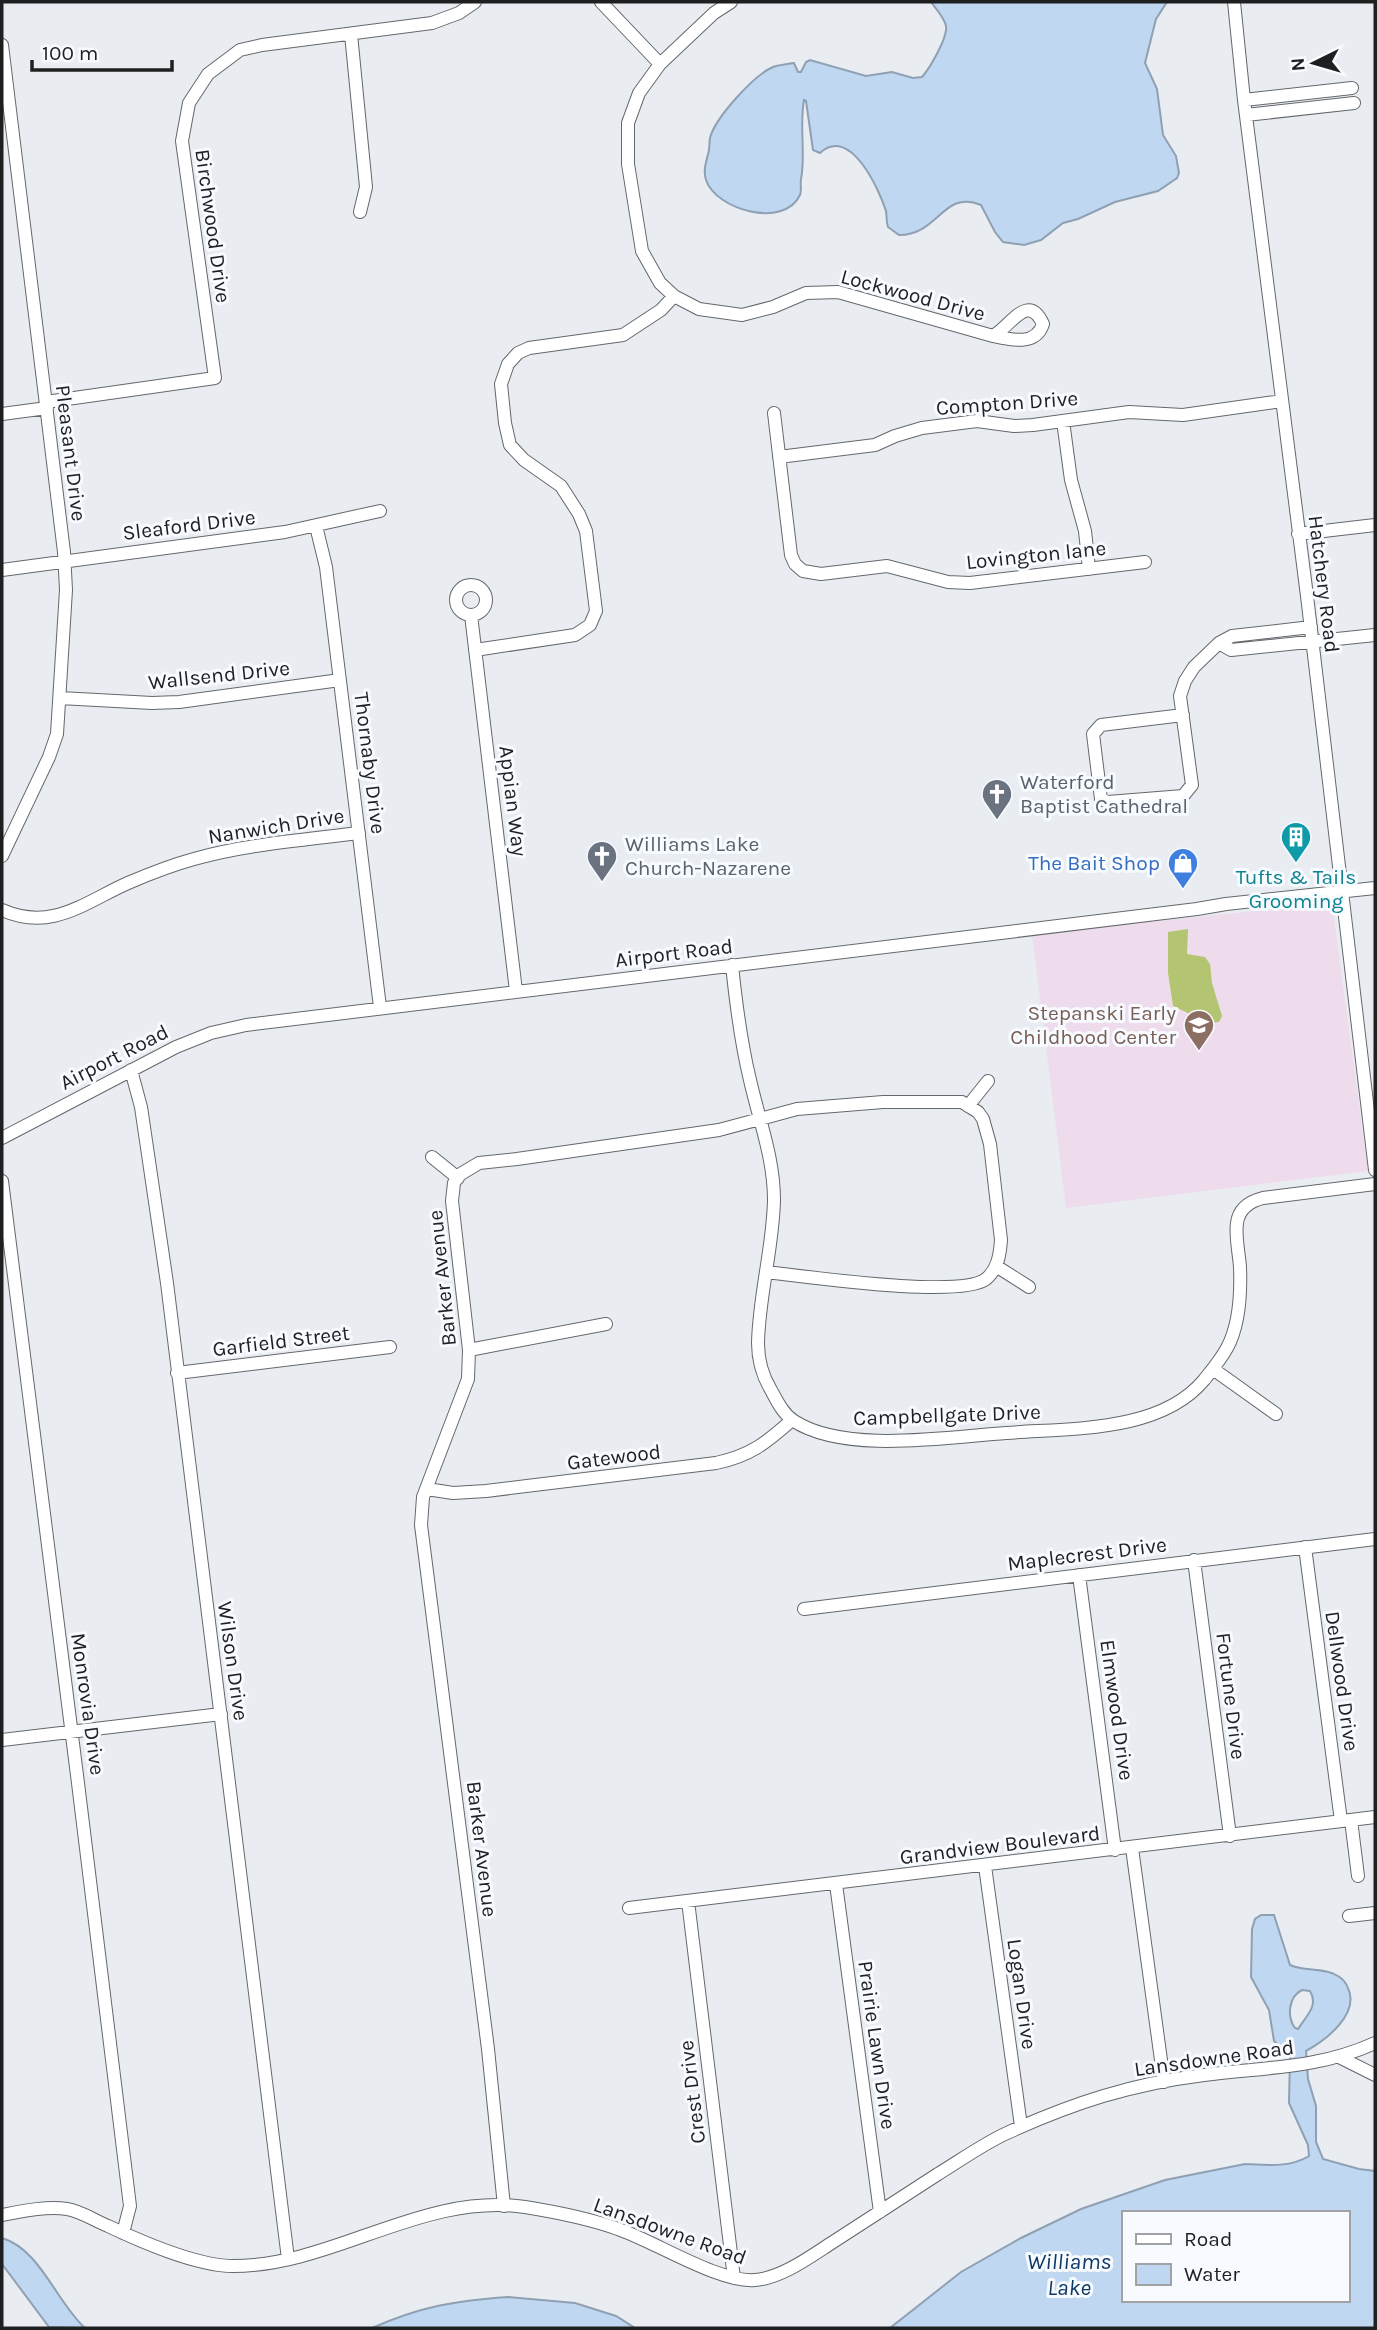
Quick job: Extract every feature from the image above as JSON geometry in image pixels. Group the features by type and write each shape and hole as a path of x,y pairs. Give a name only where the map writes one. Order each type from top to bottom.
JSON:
{"street":[{"name":"Birchwood Drive","path":"46,405 215,378 182,141 189,103 208,74 240,50 432,23 459,13 475,2"},
{"path":"601,2 660,64"},
{"name":"Lockwood Drive","path":"731,2 714,13 660,64 639,93 628,123 628,164 642,251 660,283 674,296 699,309 742,315 773,307 806,293 838,292 993,336"},
{"name":"Hatchery Road","path":"1234,2 1375,1170"},
{"path":"351,34 366,187 360,212"},
{"name":"Pleasant Drive","path":"2,44 65,561 66,590 57,734 49,757 2,856"},
{"path":"1244,100 1352,88"},
{"path":"1246,116 1354,103"},
{"path":"475,650 575,635 590,625 596,611 586,531 579,513 561,486 524,460 510,445 501,384 509,364 519,353 529,348 623,335 661,310 674,296"},
{"name":"Compton Drive","path":"779,457 875,445 922,428 977,421 1014,426 1129,412 1183,415 1282,401"},
{"path":"2,414 46,405"},
{"name":"Lovington lane","path":"774,413 791,555 803,572 821,574 887,566 948,582 970,583 1145,562"},
{"path":"1063,421 1070,480 1085,531 1089,569"},
{"name":"Sleaford Drive","path":"2,570 285,532 380,511"},
{"path":"1298,534 1375,524"},
{"name":"Thornaby Drive","path":"316,526 326,567 380,1007"},
{"name":"Appian Way","path":"471,615 516,991"},
{"path":"1183,715 1101,725 1093,734 1101,799 1108,802 1183,796 1192,785 1183,715 1180,696 1194,667 1219,643 1232,636 1311,627"},
{"path":"1219,643 1231,650 1375,635"},
{"name":"Wallsend Drive","path":"60,698 166,702 340,680"},
{"name":"Nanwich Drive","path":"2,910 29,917 68,913 127,883 192,859 246,846 359,833"},
{"name":"Airport Road","path":"2,1138 186,1042 226,1029 380,1007 1375,888"},
{"name":"Campbellgate Drive","path":"732,965 750,1081 772,1166 774,1199 760,1313 759,1362 763,1376 779,1405 792,1420 824,1436 865,1441 1106,1425 1161,1412 1193,1392 1228,1347 1235,1324 1240,1269 1237,1222 1251,1201 1375,1184"},
{"name":"Wilson Drive","path":"131,1070 141,1107 177,1373 288,2259"},
{"path":"968,1106 988,1081"},
{"path":"432,1157 458,1178 479,1163 719,1130 797,1109 935,1101 962,1102 978,1112 983,1119 990,1144 1001,1240 996,1266 986,1279 957,1286 883,1285 766,1272"},
{"name":"Barker Avenue","path":"458,1178 454,1183 452,1201 470,1350 468,1379 423,1497 421,1525 483,2010 503,2206"},
{"name":"Monrovia Drive","path":"2,1181 130,2207 123,2233"},
{"path":"996,1266 1030,1287"},
{"path":"470,1350 606,1324"},
{"name":"Garfield Street","path":"177,1373 390,1347"},
{"path":"1213,1369 1276,1414"},
{"name":"Gatewood","path":"427,1489 453,1493 486,1491 716,1464 741,1458 765,1444 792,1420"},
{"name":"Maplecrest Drive","path":"804,1609 1375,1538"},
{"name":"Dellwood Drive","path":"1305,1547 1346,1820 1358,1876"},
{"name":"Fortune Drive","path":"1194,1560 1230,1836"},
{"name":"Elmwood Drive","path":"1079,1575 1115,1850"},
{"path":"2,1740 221,1714"},
{"name":"Grandview Boulevard","path":"629,1909 1375,1817"},
{"path":"1132,1848 1164,2082"},
{"name":"Logan Drive","path":"985,1866 1021,2126"},
{"name":"Prairie Lawn Drive","path":"836,1884 880,2212"},
{"name":"Crest Drive","path":"688,1901 734,2278"},
{"path":"1349,1916 1375,1913"},
{"name":"Lansdowne Road","path":"2,2215 47,2208 71,2210 123,2233 209,2265 236,2266 288,2259 439,2212 477,2206 520,2206 564,2214 619,2229 734,2278 757,2280 779,2273 979,2149 1056,2110 1104,2094 1164,2082 1203,2075 1310,2064 1339,2057 1375,2043"},
{"path":"1339,2057 1375,2075"}],"shaded area":[{"name":"Stepanski Early Childhood Center","path":"1332,903 1368,1171 1066,1208 1032,934"}],"green space":[{"path":"1188,929 1187,954 1205,957 1210,964 1212,983 1222,1016 1219,1022 1209,1023 1173,1006 1168,973 1168,932"}],"water":[{"path":"931,2 1167,2 1156,19 1145,63 1157,89 1163,135 1176,156 1179,173 1177,178 1158,191 1115,202 1063,223 1041,240 1024,245 1003,242 981,205 968,202 949,207 923,228 899,235 888,227 886,211 877,189 862,163 852,153 842,147 831,147 820,153 813,150 804,100 801,191 792,205 780,211 751,212 723,200 712,191 706,180 705,167 713,130 727,109 756,79 773,67 794,63 798,72 801,72 810,60 866,76 892,72 913,78 922,77 938,52 946,31 944,19"},
{"name":"Williams Lake","path":"1261,1915 1274,1915 1290,1965 1332,1973 1341,1978 1348,1988 1349,2007 1339,2025 1306,2051 1308,2079 1316,2106 1316,2142 1323,2159 1375,2171 1375,2328 890,2328 961,2272 1021,2238 1081,2209 1165,2180 1245,2164 1286,2164 1309,2156 1308,2145 1289,2103 1290,2057 1274,2041 1269,2010 1251,1977 1252,1929 1255,1919","holes":["1302,1990 1310,1991 1313,2001 1310,2011 1298,2029 1295,2028 1290,2013 1294,1997"]},
{"path":"2,2238 27,2253 85,2328 49,2327 2,2264"},
{"path":"508,2297 575,2303 616,2316 635,2328 372,2328 407,2314 438,2306"}],"place":[{"name":"Waterford Baptist Cathedral","path":"997,821"},
{"name":"Tufts & Tails Grooming","path":"1296,864"},
{"name":"Williams Lake Church-Nazarene","path":"602,883"},
{"name":"The Bait Shop","path":"1183,890"},
{"name":"Stepanski Early Childhood Center","path":"1199,1052"}]}
